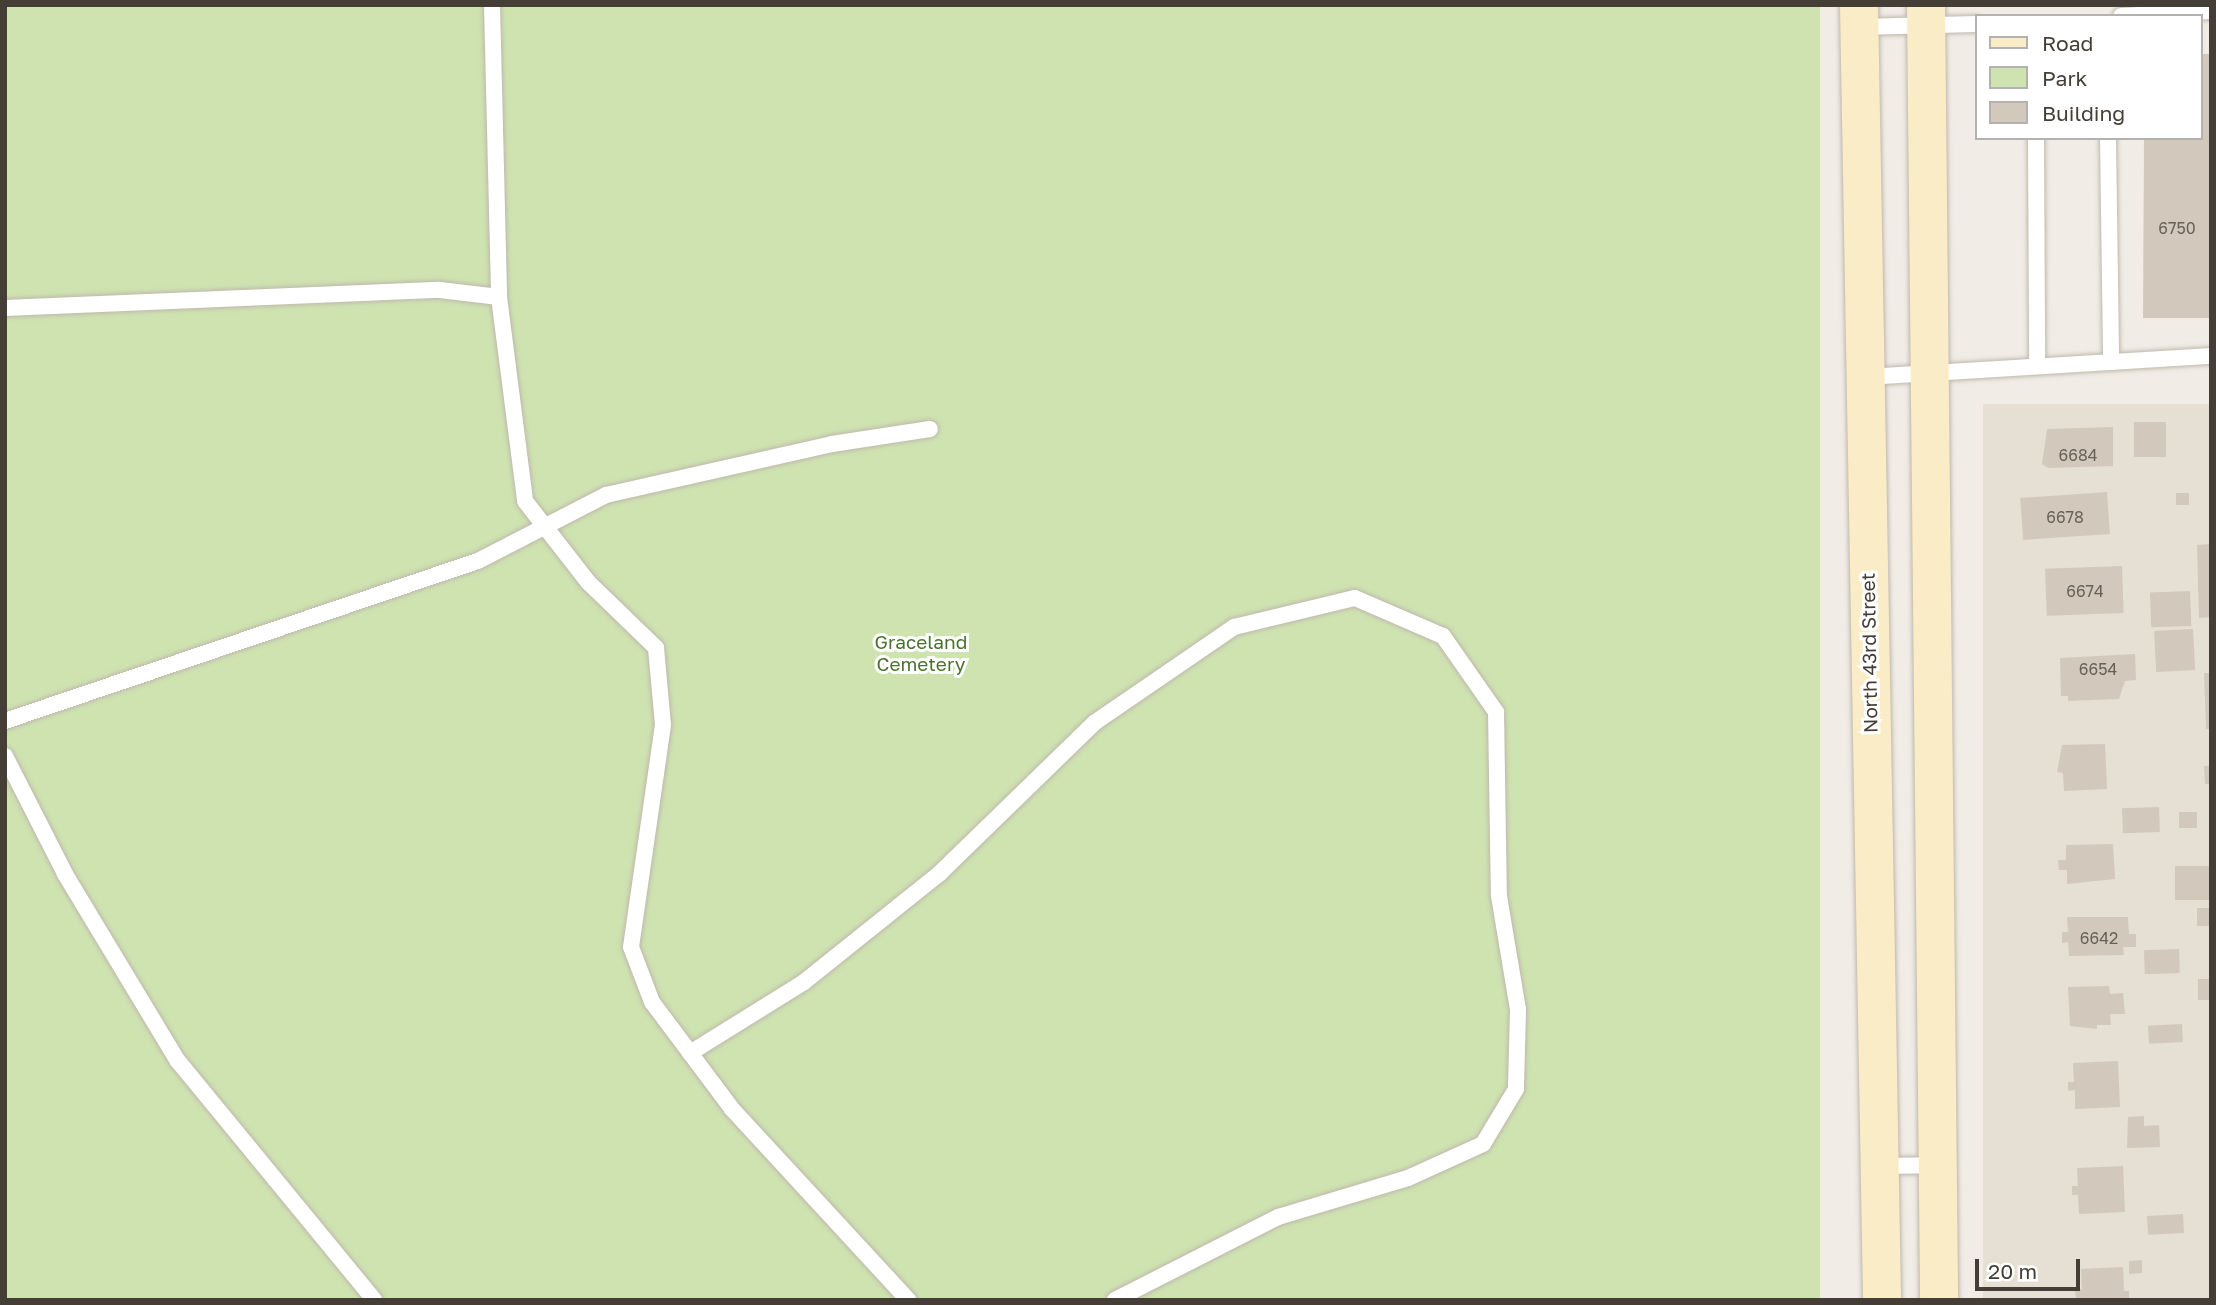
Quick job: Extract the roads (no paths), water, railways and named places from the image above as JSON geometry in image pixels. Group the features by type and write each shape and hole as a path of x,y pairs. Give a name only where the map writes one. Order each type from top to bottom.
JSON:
{"main road":[{"name":"North 43rd Street","path":"1859,16 1882,1300"},
{"path":"1926,16 1934,1165 1940,1300"}],"lane":[{"path":"492,5 499,297 525,500 588,582 656,648 663,724 631,947 652,1002 732,1109 908,1300"},
{"path":"2158,14 2211,11"},
{"path":"1859,16 1926,16 1974,24"},
{"path":"2036,140 2037,366"},
{"path":"2108,140 2111,362"},
{"path":"5,308 440,290 499,297"},
{"path":"1864,377 2211,356"},
{"path":"5,722 478,561 606,495 832,444 930,429"},
{"path":"690,1053 804,982 940,873 1094,723 1234,627 1355,598 1443,636 1496,712 1499,896 1518,1010 1516,1089 1483,1144 1408,1178 1278,1217 1115,1300"},
{"path":"5,756 65,874 178,1060 374,1300"},
{"path":"1880,1166 1934,1165"}],"park label":[{"name":"Graceland Cemetery","path":"921,653"}]}
